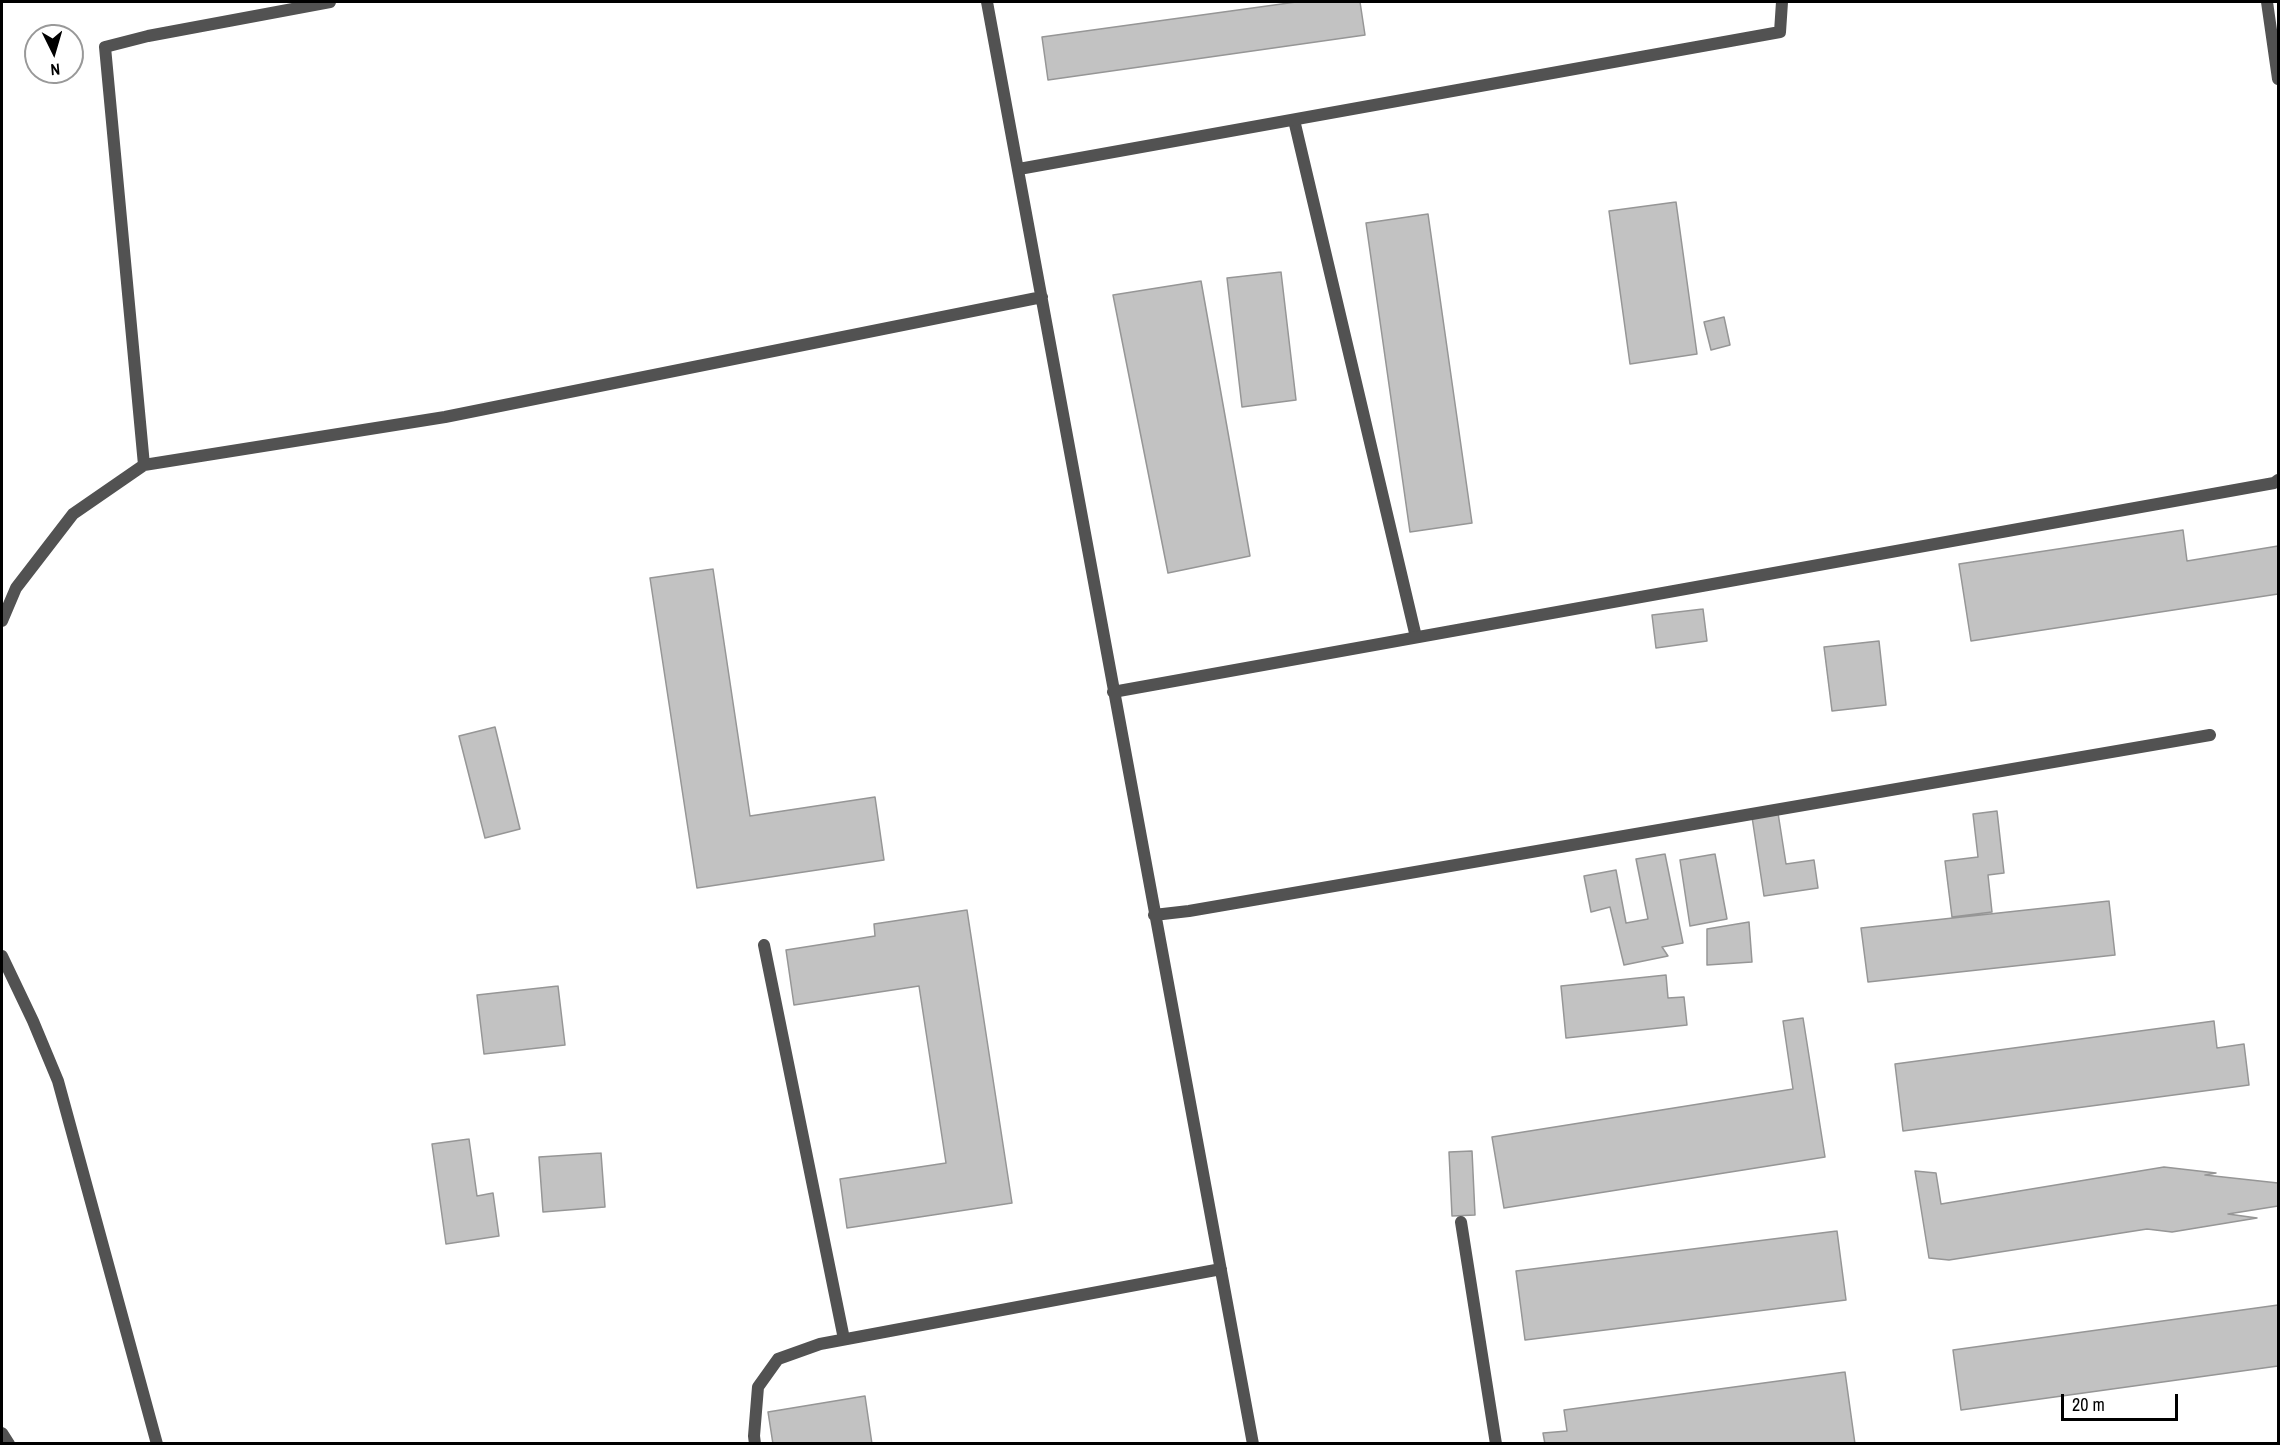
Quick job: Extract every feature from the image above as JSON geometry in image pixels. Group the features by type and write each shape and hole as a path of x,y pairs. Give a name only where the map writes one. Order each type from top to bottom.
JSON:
{"street":[{"path":"144,465 105,47 148,36 330,2"},
{"path":"987,2 1253,1443"},
{"path":"1019,169 1780,32 1782,2"},
{"path":"2267,2 2278,79"},
{"path":"1294,120 1416,637"},
{"path":"2,621 16,588 72,514 144,465 445,417 1042,297"},
{"path":"1113,692 2274,483 2278,480"},
{"path":"1154,915 1189,911 2210,735"},
{"path":"764,945 844,1339"},
{"path":"2,956 58,1081 157,1443"},
{"path":"1461,1222 1496,1443"},
{"path":"755,1443 758,1387 778,1359 820,1344 844,1339 1221,1269"},
{"path":"2,1433 9,1443"}],"building":[{"path":"1296,2 1360,2 1365,35 1048,80 1042,37"},
{"path":"1676,202 1697,354 1630,364 1609,211"},
{"path":"1428,214 1472,523 1410,532 1366,223"},
{"path":"1281,272 1296,400 1242,407 1227,278"},
{"path":"1201,281 1250,556 1168,573 1113,295"},
{"path":"1724,317 1730,345 1711,350 1704,322"},
{"path":"2183,530 2187,561 2278,546 2278,594 1971,641 1959,564"},
{"path":"713,569 750,816 875,797 884,860 697,888 650,578"},
{"path":"1703,609 1707,641 1656,648 1652,615"},
{"path":"1879,641 1886,705 1832,711 1824,647"},
{"path":"495,727 520,829 485,838 459,736"},
{"path":"1997,811 2004,873 1988,875 1992,912 1952,917 1945,861 1978,857 1973,814"},
{"path":"1778,813 1786,864 1814,860 1818,888 1764,896 1752,817"},
{"path":"1665,854 1683,943 1662,947 1668,956 1624,965 1610,907 1591,912 1584,876 1616,870 1626,923 1648,919 1636,859"},
{"path":"1715,854 1727,919 1690,926 1680,860"},
{"path":"2109,901 2115,955 1868,982 1861,928"},
{"path":"967,910 1012,1203 847,1228 840,1179 946,1163 919,986 794,1005 786,950 875,936 874,924"},
{"path":"1749,922 1752,962 1707,965 1707,929"},
{"path":"1666,975 1668,998 1684,997 1687,1025 1566,1038 1561,986"},
{"path":"558,986 565,1045 484,1054 477,995"},
{"path":"1803,1018 1825,1157 1504,1208 1492,1137 1793,1089 1783,1021"},
{"path":"2214,1021 2217,1048 2244,1044 2249,1085 1903,1131 1895,1064"},
{"path":"469,1139 477,1196 493,1193 499,1236 446,1244 432,1144"},
{"path":"1472,1151 1475,1215 1452,1216 1449,1152"},
{"path":"601,1153 605,1207 543,1212 539,1157"},
{"path":"2164,1167 2216,1173 2205,1175 2278,1183 2278,1206 2228,1214 2257,1218 2172,1232 2147,1229 1949,1260 1929,1258 1915,1171 1936,1173 1941,1204"},
{"path":"1837,1231 1846,1300 1525,1340 1516,1271"},
{"path":"2278,1305 2278,1366 1961,1410 1953,1350"},
{"path":"1845,1372 1855,1444 1545,1444 1543,1433 1567,1431 1564,1410"},
{"path":"865,1396 872,1444 773,1444 768,1412"}]}
